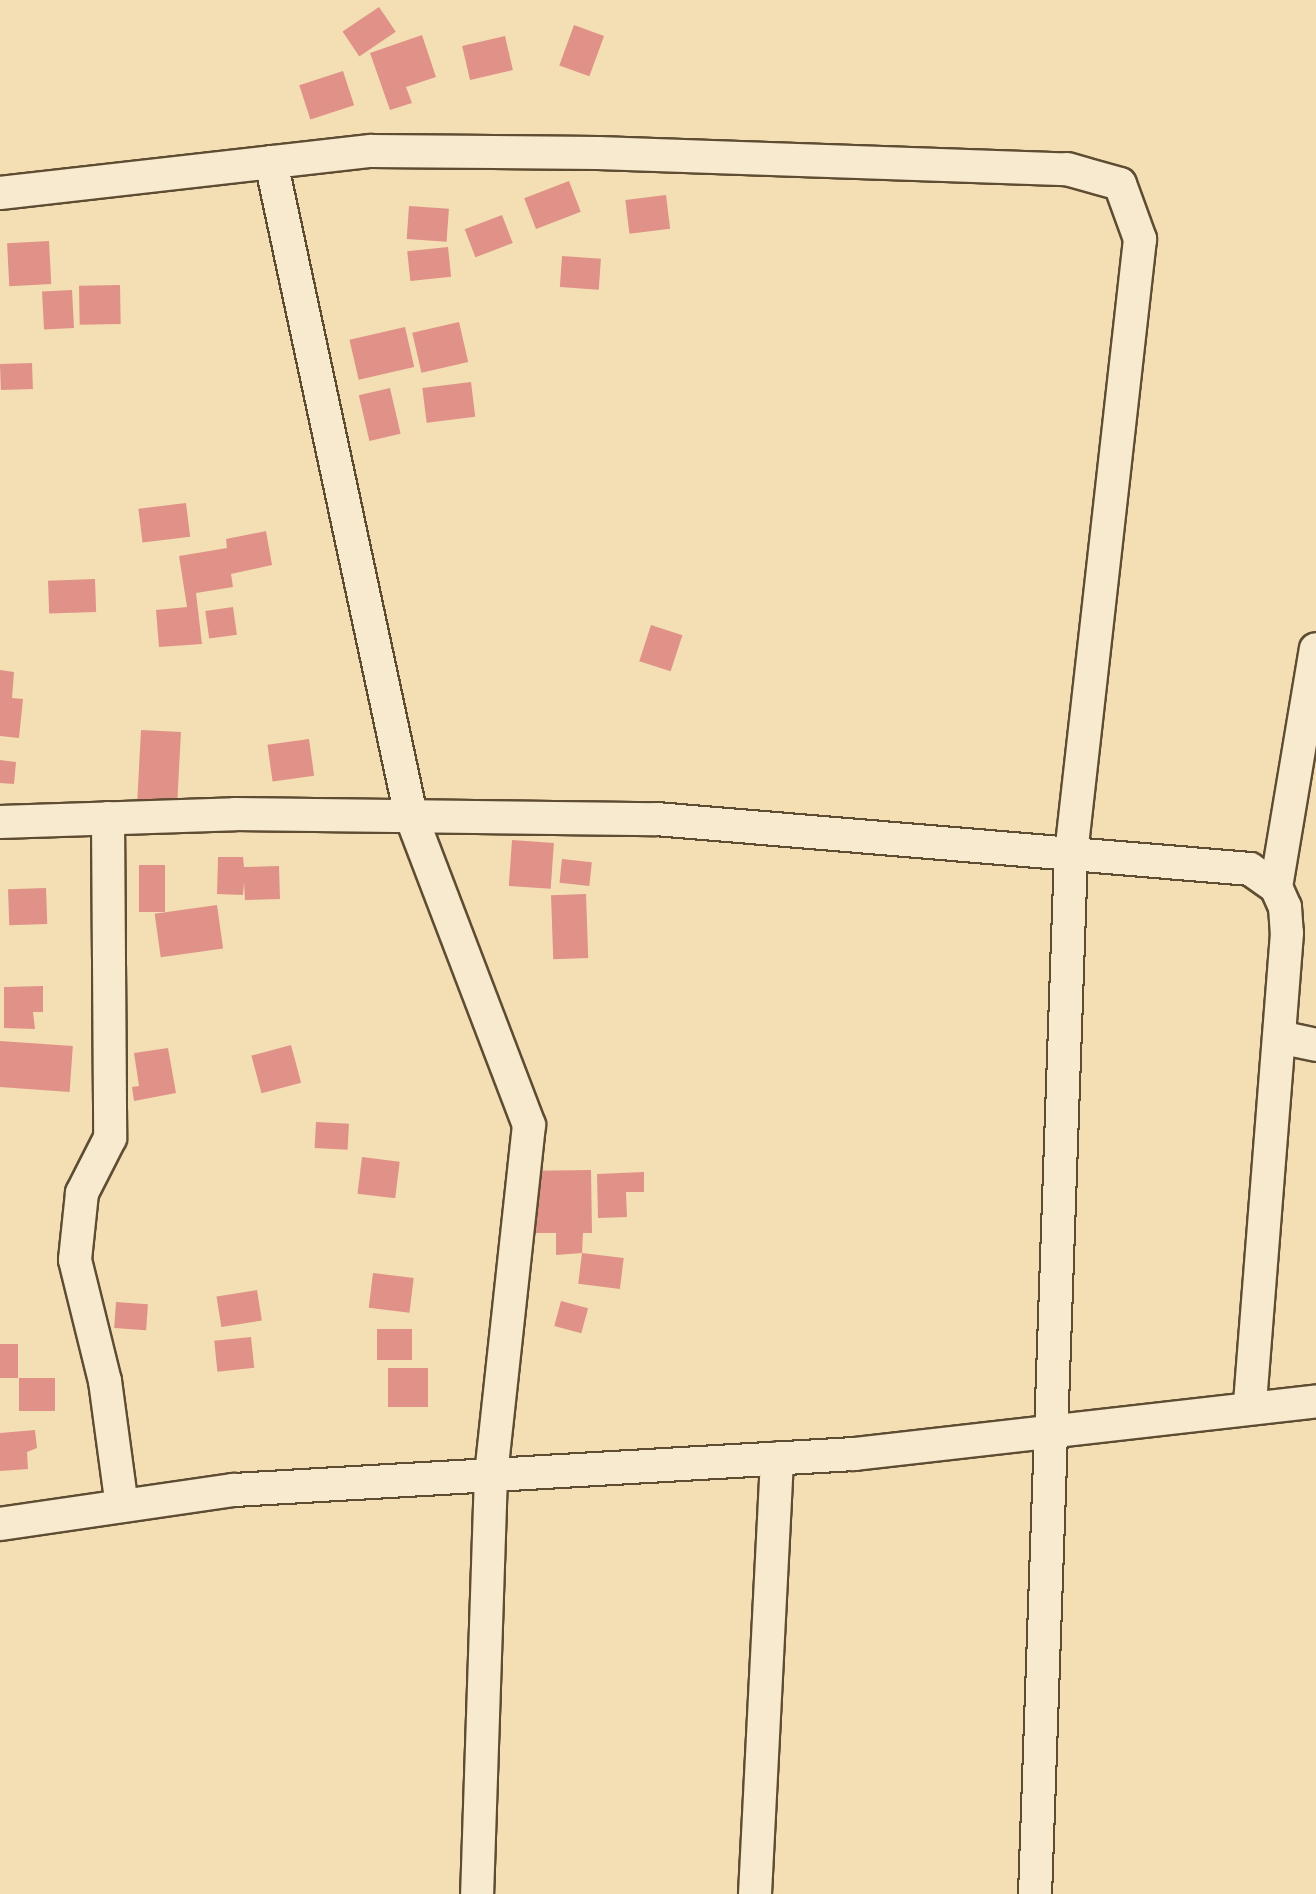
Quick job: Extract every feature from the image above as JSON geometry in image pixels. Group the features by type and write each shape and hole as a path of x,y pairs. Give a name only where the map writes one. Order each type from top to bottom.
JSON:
{"street":[{"path":"0,193 371,151 598,153 1067,169 1120,184 1140,239 1071,854 1048,1432 1035,1894"},
{"path":"271,162 411,816 529,1125 491,1475 477,1894"},
{"path":"1276,887 1316,649"},
{"path":"0,822 108,818 411,816 656,819 1250,869 1276,887 1285,907 1287,933 1250,1408"},
{"path":"108,818 110,1138 82,1193 75,1260 105,1381 122,1506"},
{"path":"1279,1037 1316,1045"},
{"path":"0,1524 234,1490 777,1459 1316,1401"},
{"path":"755,1894 777,1459"}],"building":[{"path":"379,7 396,32 359,56 343,32"},
{"path":"574,25 604,36 589,76 559,65"},
{"path":"422,35 436,77 406,87 412,103 390,110 370,53"},
{"path":"505,36 513,70 470,80 462,46"},
{"path":"343,71 354,105 310,119 299,85"},
{"path":"569,181 581,212 536,229 524,198"},
{"path":"666,195 670,229 629,234 625,200"},
{"path":"409,206 449,209 447,242 407,239"},
{"path":"502,215 513,243 475,257 465,229"},
{"path":"49,241 51,284 9,286 7,243"},
{"path":"448,247 451,277 410,281 407,251"},
{"path":"562,256 601,259 599,290 560,287"},
{"path":"120,285 121,324 80,325 79,286"},
{"path":"72,290 74,328 44,330 42,292"},
{"path":"459,322 468,362 421,373 412,333"},
{"path":"405,327 414,367 359,380 349,340"},
{"path":"32,363 33,389 1,390 0,364"},
{"path":"471,382 475,417 427,423 422,388"},
{"path":"390,388 401,434 369,441 359,395"},
{"path":"186,503 190,537 143,543 138,509"},
{"path":"266,531 272,565 231,574 233,587 196,593 202,644 159,647 156,610 187,607 179,556 227,548 226,539"},
{"path":"95,579 96,612 49,614 48,581"},
{"path":"233,607 237,635 209,639 205,611"},
{"path":"651,625 682,635 671,671 639,661"},
{"path":"0,670 14,672 12,698 23,699 19,738 0,736"},
{"path":"141,730 181,732 177,803 137,801"},
{"path":"309,739 314,776 273,781 267,745"},
{"path":"0,760 16,762 14,784 0,783"},
{"path":"512,840 554,843 551,889 509,886"},
{"path":"218,857 243,857 244,867 279,866 280,899 245,900 244,882 243,895 217,894"},
{"path":"562,859 592,862 589,886 559,883"},
{"path":"139,865 165,865 165,912 139,912"},
{"path":"46,888 47,924 9,925 8,889"},
{"path":"586,894 588,958 553,959 551,895"},
{"path":"217,905 223,949 161,957 155,914"},
{"path":"43,986 43,1012 33,1012 35,1029 4,1028 4,987"},
{"path":"0,1041 73,1046 70,1092 0,1087"},
{"path":"291,1045 301,1083 261,1093 251,1056"},
{"path":"168,1048 176,1093 134,1101 132,1087 139,1086 134,1053"},
{"path":"316,1122 349,1124 348,1150 315,1148"},
{"path":"362,1157 400,1162 395,1198 357,1194"},
{"path":"591,1170 592,1233 583,1233 582,1253 556,1255 556,1233 515,1233 514,1171"},
{"path":"644,1172 644,1192 626,1192 627,1217 598,1218 597,1174"},
{"path":"582,1253 624,1258 620,1289 578,1284"},
{"path":"373,1273 414,1278 409,1313 369,1308"},
{"path":"257,1290 262,1321 221,1327 217,1296"},
{"path":"561,1301 588,1308 581,1333 554,1326"},
{"path":"116,1302 148,1304 146,1330 114,1328"},
{"path":"377,1329 412,1329 412,1360 377,1360"},
{"path":"251,1337 254,1368 217,1372 214,1341"},
{"path":"0,1344 18,1344 18,1378 0,1378"},
{"path":"388,1368 428,1368 428,1407 388,1407"},
{"path":"19,1378 55,1378 55,1411 19,1411"},
{"path":"35,1430 37,1448 27,1452 28,1469 0,1471 0,1433"}]}
